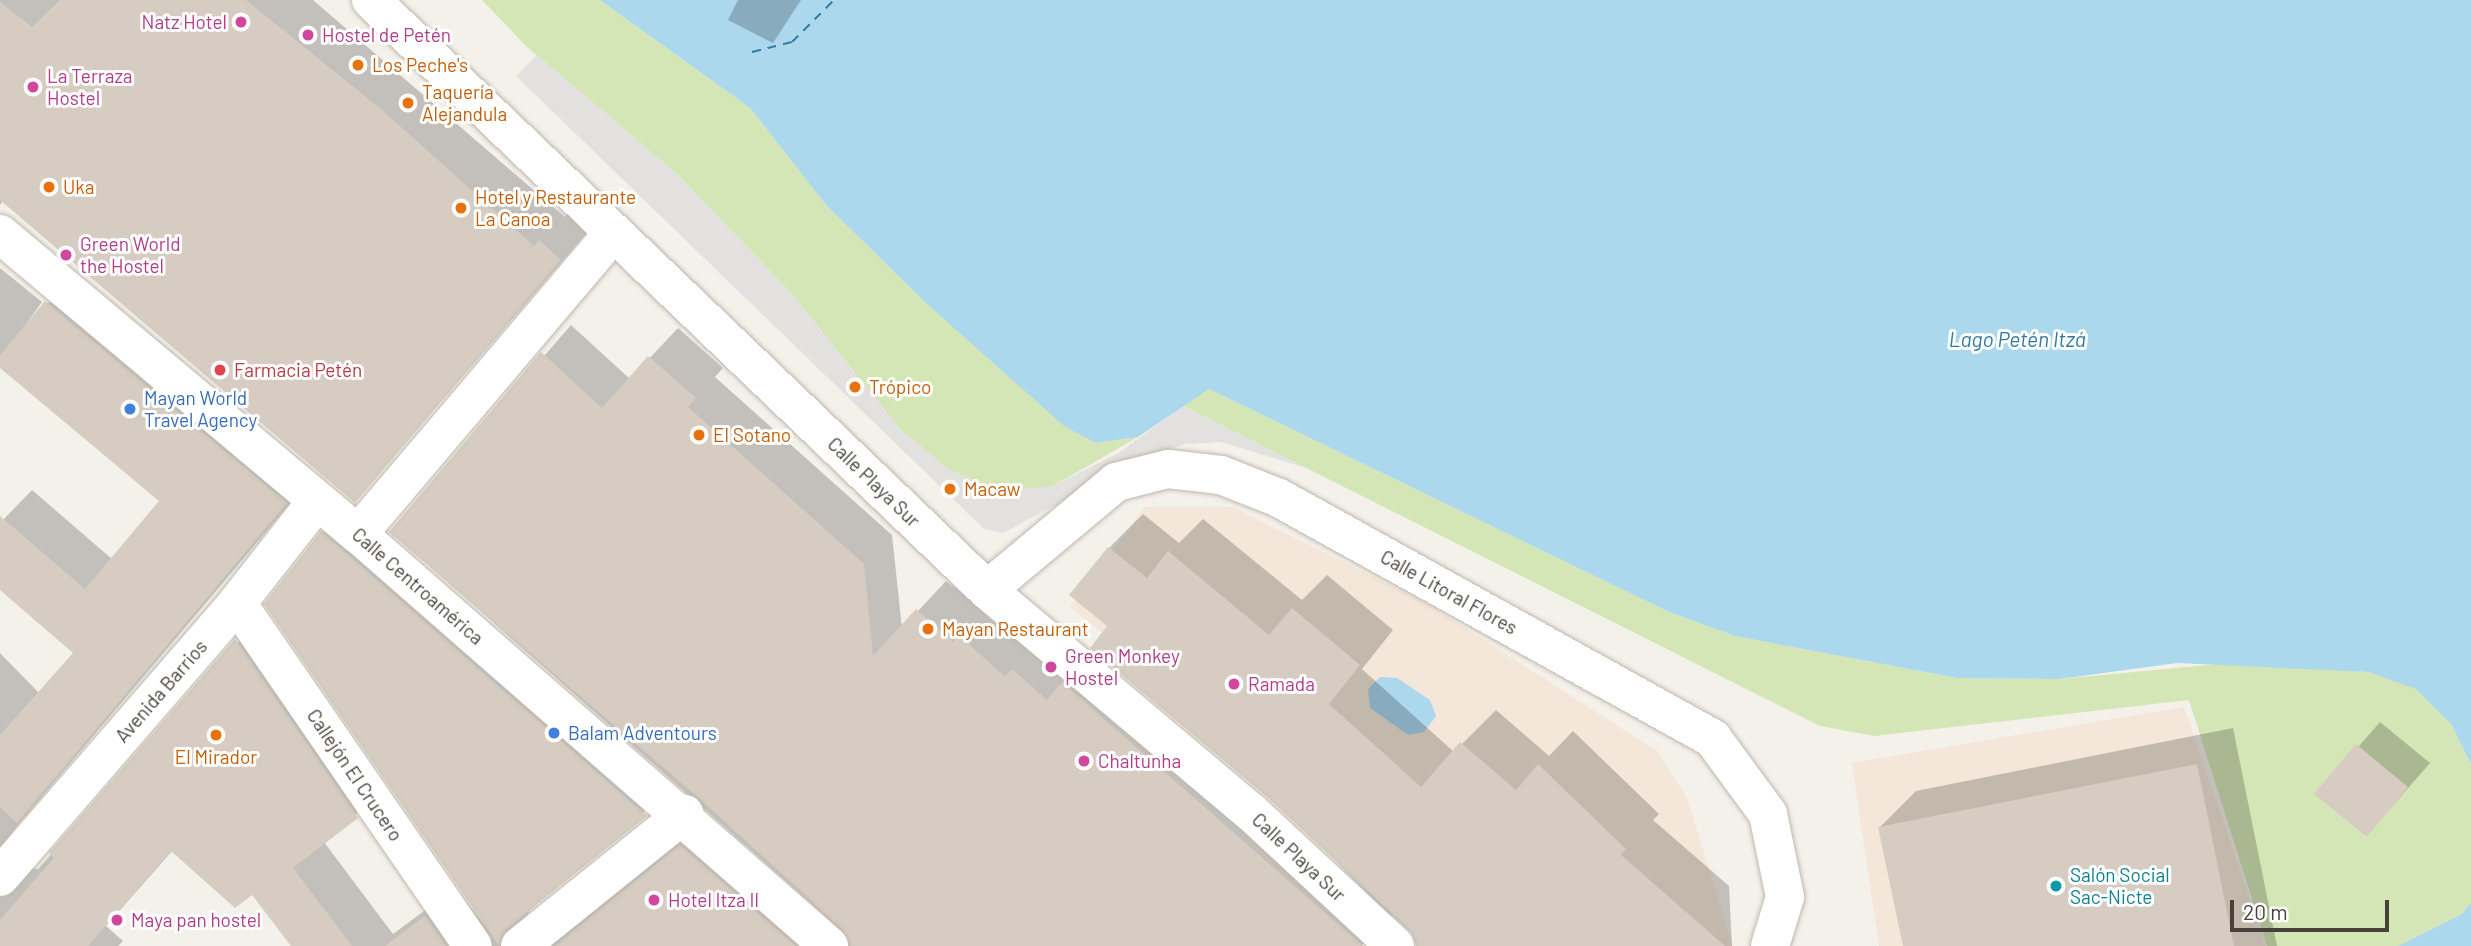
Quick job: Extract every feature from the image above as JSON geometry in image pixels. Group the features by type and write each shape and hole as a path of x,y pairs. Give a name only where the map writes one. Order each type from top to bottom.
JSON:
{"street":[{"name":"Calle Playa Sur","path":"370,0 987,590 1252,813 1395,946"},
{"path":"358,534 613,233"},
{"name":"Calle Centroamérica","path":"0,234 358,534 684,814 829,946"},
{"name":"Calle Litoral Flores","path":"987,590 1116,482 1168,469 1221,475 1279,498 1713,739 1768,814 1785,897 1770,946"},
{"name":"Avenida Barrios","path":"0,877 237,603 317,501"},
{"name":"Callejón El Crucero","path":"237,603 473,946"},
{"path":"520,946 684,814"}],"shaded area":[{"path":"537,55 677,174 792,294 900,429 949,470 1001,492 1053,486 1120,452 1183,406 1306,468 1221,442 1185,444 1143,458 1003,533 984,529 516,76"},
{"path":"1145,507 1233,507 1426,603 1657,751 1687,798 1733,946 1491,946 1070,607"},
{"name":"Salón Social Sac-Nicte","path":"2184,707 2266,946 1879,946 1852,763"}],"green space":[{"path":"482,0 600,0 750,108 827,206 927,304 1096,443 1138,437 1053,486 1001,492 949,470 900,429 792,294 677,174 526,46"},
{"path":"1209,389 1669,612 1735,636 1957,678 2060,679 2229,663 2368,672 2416,688 2451,724 2471,764 2471,903 2462,914 2398,946 2267,946 2189,700 1874,736 1820,726 1183,406"}],"water":[{"name":"Lago Petén Itzá","path":"600,0 2471,0 2471,764 2451,724 2416,689 2368,672 2177,663 2060,679 1957,678 1735,636 1669,612 1209,389 1138,437 1096,443 1064,426 927,304 827,206 750,108"},
{"path":"1380,677 1397,678 1430,700 1436,716 1424,732 1408,735 1370,708 1368,689"},
{"path":"2471,903 2471,946 2398,946 2462,914"}],"building":[{"path":"60,0 246,0 382,110 534,246 539,240 561,260 355,503 0,200 0,2 32,27"},
{"path":"45,301 287,503 17,823 0,807 0,735 73,653 0,590 0,516 85,589 159,501 0,368 0,355"},
{"path":"541,352 602,408 648,356 696,398 688,407 864,564 873,656 916,609 953,642 959,635 1005,677 1012,669 1047,700 1062,682 1363,946 850,946 843,930 701,800 389,532"},
{"path":"321,531 647,816 506,929 499,946 264,604"},
{"path":"1108,547 1147,578 1168,551 1269,635 1292,608 1360,665 1329,704 1421,787 1460,742 1516,790 1538,764 1626,849 1621,855 1725,946 1416,946 1410,930 1267,797 1090,648 1107,626 1069,595"},
{"path":"235,639 358,818 293,868 352,946 291,946 252,895 235,908 171,851 88,946 0,946 0,920 54,858 49,853"},
{"path":"2356,744 2408,787 2367,837 2314,794"},
{"name":"Salón Social Sac-Nicte","path":"2197,764 2234,946 1903,946 1878,827"},
{"path":"680,845 796,946 555,946"},
{"path":"425,916 446,946 385,946"}],"ferry route":[{"path":"752,52 792,42 834,0"}],"place":[{"name":"Natz Hotel","path":"241,22"},
{"name":"Hostel de Petén","path":"308,35"},
{"name":"Los Peche's","path":"358,65"},
{"name":"La Terraza Hostel","path":"33,87"},
{"name":"Taquería Alejandula","path":"408,103"},
{"name":"Uka","path":"49,187"},
{"name":"Hotel y Restaurante La Canoa","path":"461,208"},
{"name":"Green World the Hostel","path":"66,255"},
{"name":"Farmacia Petén","path":"220,370"},
{"name":"Trópico","path":"855,387"},
{"name":"Mayan World Travel Agency","path":"130,409"},
{"name":"El Sotano","path":"699,435"},
{"name":"Macaw","path":"950,489"},
{"name":"Mayan Restaurant","path":"928,629"},
{"name":"Green Monkey Hostel","path":"1051,667"},
{"name":"Ramada","path":"1234,684"},
{"name":"Balam Adventours","path":"554,733"},
{"name":"El Mirador","path":"216,735"},
{"name":"Chaltunha","path":"1084,761"},
{"name":"Salón Social Sac-Nicte","path":"2056,886"},
{"name":"Hotel Itza II","path":"654,900"},
{"name":"Maya pan hostel","path":"117,920"}]}
